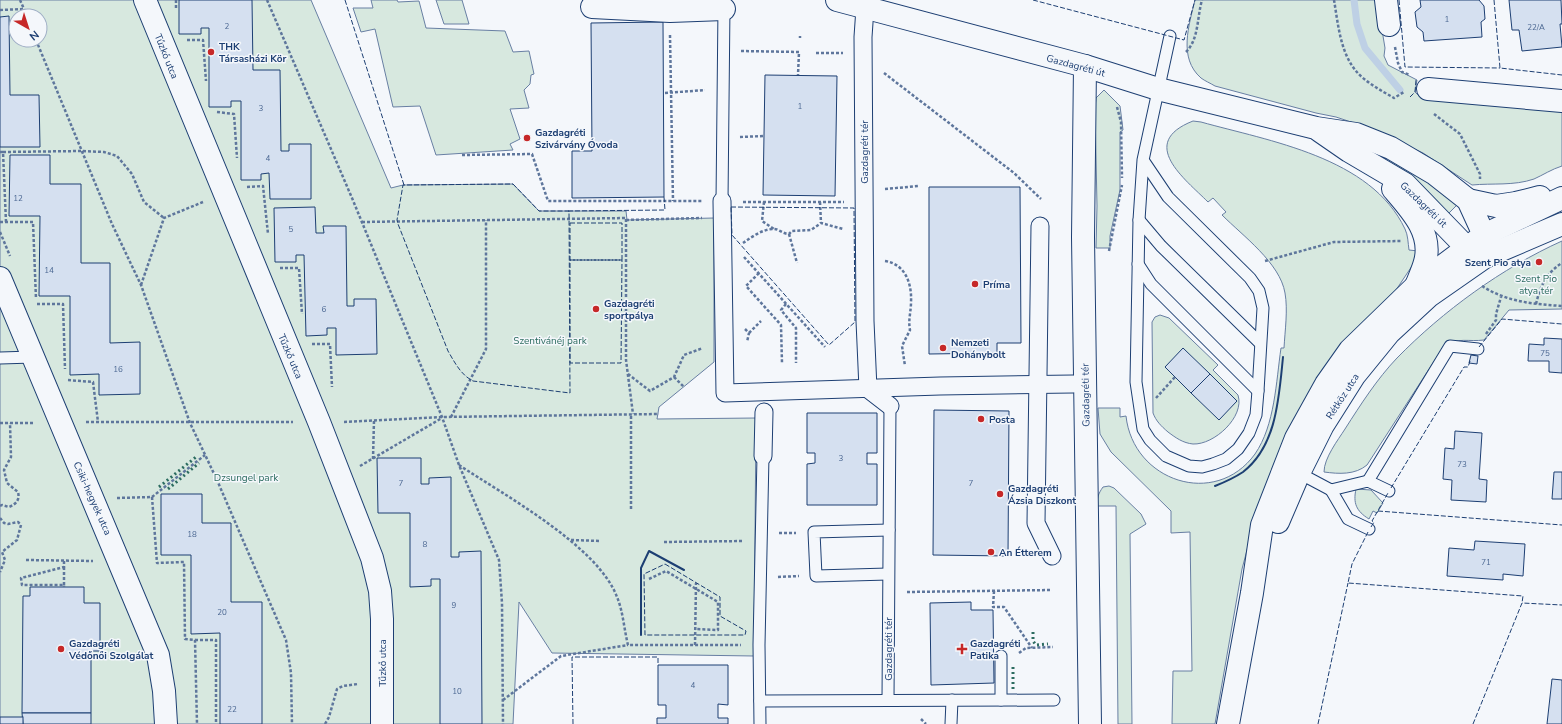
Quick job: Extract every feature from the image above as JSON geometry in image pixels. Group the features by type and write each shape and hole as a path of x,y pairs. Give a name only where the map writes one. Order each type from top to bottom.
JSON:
{"street":[{"name":"Tűzkő utca","path":"145,0 319,422 372,558 380,591 382,619 382,724"},
{"name":"Gazdagréti út","path":"837,0 1084,66 1158,89 1316,128 1356,134 1391,148 1435,174 1474,193 1496,206 1516,203 1562,191"},
{"path":"1386,0 1389,25"},
{"path":"592,8 670,11 724,5"},
{"name":"Gazdagréti tér","path":"865,8 863,58 864,230 865,321 868,389"},
{"name":"Gazdagréti tér","path":"1084,66 1082,237 1090,724"},
{"path":"1419,91 1562,100"},
{"name":"Gazdagréti út","path":"1316,128 1405,184 1466,247 1485,257"},
{"name":"Rétköz utca","path":"1371,164 1411,209 1421,225 1426,241 1425,261 1416,286"},
{"name":"Gazdagréti út","path":"1474,193 1484,235 1485,257"},
{"path":"1466,247 1484,235 1562,198"},
{"path":"722,202 725,393 908,387 1073,384"},
{"path":"1485,257 1562,224"},
{"path":"1040,226 1036,523 1052,556"},
{"name":"Rétköz utca","path":"1228,724 1262,525 1296,438 1322,391 1350,350 1416,286 1466,247"},
{"name":"Rétköz utca","path":"1254,577 1299,473 1323,425 1354,376 1389,333 1429,296 1485,257"},
{"name":"Csiki-hegyek utca","path":"6,269 33,357 120,560 158,655 164,691 166,724"},
{"path":"868,389 890,406"},
{"path":"763,456 764,412"}],"lane":[{"path":"722,202 724,5"},
{"path":"1143,160 1168,197 1250,278 1259,291 1263,308 1256,415 1249,433 1238,449 1226,459 1208,466 1189,466 1178,462 1158,449 1143,429 1136,382 1139,220 1143,160 1170,36"},
{"path":"1139,220 1161,246 1260,343"},
{"path":"1138,264 1151,284 1258,391"},
{"path":"1368,481 1450,346 1476,349"},
{"path":"0,358 33,357"},
{"name":"Gazdagréti tér","path":"888,700 890,406"},
{"path":"760,724 758,645 763,456"},
{"path":"1299,473 1331,490 1348,519 1369,529"},
{"path":"1331,490 1368,481 1389,491"},
{"path":"888,574 816,576 814,532 889,530"},
{"path":"1001,656 1001,700"},
{"path":"951,724 952,700"},
{"path":"760,701 1054,700"}],"path":[{"path":"176,0 176,13"},
{"path":"267,0 362,222 499,560 502,603 503,724"},
{"path":"1165,56 1187,52 1198,26 1202,0"},
{"path":"1334,0 1340,36 1349,60 1356,72 1380,90 1394,98 1419,91 1428,79 1402,72 1398,63 1392,31 1389,25"},
{"path":"670,11 673,201"},
{"path":"183,40 203,40 206,88"},
{"path":"39,48 112,224 141,285 190,423 286,640 292,673 292,724"},
{"path":"724,51 799,52 798,76"},
{"path":"863,58 1014,173 1041,199"},
{"path":"1409,75 1419,91 1460,134 1480,174 1474,193"},
{"path":"665,93 723,89"},
{"path":"1109,251 1122,184 1121,122 1117,107"},
{"path":"214,112 234,114 238,165"},
{"path":"723,137 764,136"},
{"path":"6,222 2,152 82,151 104,152 117,156 132,174 144,202 164,218"},
{"path":"462,155 532,154 548,201 820,202 919,186"},
{"path":"245,187 263,186 269,238"},
{"path":"764,202 762,221 785,234 790,234 792,231 811,230 821,223"},
{"path":"820,202 821,223"},
{"path":"141,285 164,218 193,206"},
{"path":"362,222 706,218"},
{"path":"451,417 486,349 486,220"},
{"path":"626,220 626,360 632,414 631,509"},
{"path":"0,222 32,222 36,304"},
{"path":"821,223 838,229 864,230"},
{"path":"741,245 757,233 775,229"},
{"path":"0,232 6,269"},
{"path":"790,234 794,257 797,263"},
{"path":"1265,262 1334,242 1408,241"},
{"path":"741,253 825,347"},
{"path":"865,258 894,262 908,276 912,301 909,324 910,330 902,346 908,387"},
{"path":"1536,304 1540,288 1547,277 1562,264"},
{"path":"279,268 299,268 302,322"},
{"path":"759,273 746,286 781,325 782,362"},
{"path":"1484,280 1478,284 1501,297 1515,301 1562,306"},
{"path":"1476,349 1496,320 1496,314 1501,297"},
{"path":"30,304 63,304 65,372"},
{"path":"786,304 780,310 796,328 796,363"},
{"path":"749,333 761,321"},
{"path":"310,344 330,344 332,391"},
{"path":"628,373 650,392 674,377 684,355 706,347"},
{"path":"1158,396 1175,376"},
{"path":"674,377 684,387"},
{"path":"66,380 93,382 98,422"},
{"path":"359,467 442,417"},
{"path":"372,459 374,420"},
{"path":"0,506 2,505 8,507 16,503 19,496 18,492 7,483 4,470 11,457 10,423"},
{"path":"113,498 152,497 205,455"},
{"path":"459,464 570,540 586,553 612,587 617,597 628,645"},
{"path":"152,497 157,563 184,562 185,639 216,640 216,724"},
{"path":"0,518 4,523 8,524 18,522 22,525 17,540 2,552 4,560 0,572"},
{"path":"664,542 761,537 814,532"},
{"path":"570,540 600,541"},
{"path":"26,560 120,560"},
{"path":"64,561 64,568 64,586 22,585 21,578 64,568"},
{"path":"649,579 666,571 718,602 718,630 695,629"},
{"path":"760,577 816,576"},
{"path":"695,645 696,583"},
{"path":"888,592 1052,590"},
{"path":"994,591 993,607 1004,607 1032,648"},
{"path":"195,640 198,724"},
{"path":"503,700 561,656 628,645 758,645"},
{"path":"1001,656 1015,656 1026,648 1053,647"},
{"path":"325,724 329,717 337,689 352,684 382,686"}],"green space":[{"name":"Dzsungel park","path":"0,0 311,0 391,188 403,185 513,184 539,211 626,211 627,220 714,218 714,362 659,407 657,419 756,418 754,656 552,653 519,602 513,724 0,724"},
{"path":"371,0 397,0 398,2 419,1 426,28 505,31 513,52 529,51 534,74 531,75 530,84 524,90 529,108 510,109 520,139 510,144 513,150 436,155 420,106 393,107 375,29 361,32 353,8 373,8"},
{"path":"436,0 462,0 469,24 444,24"},
{"path":"1195,0 1377,0 1385,48 1384,56 1388,65 1417,80 1415,92 1421,98 1562,110 1562,166 1534,179 1526,181 1472,185 1423,153 1375,130 1336,117 1215,86 1201,78 1194,70 1187,51 1188,30"},
{"path":"1104,90 1120,106 1123,130 1120,132 1120,190 1110,236 1110,248 1096,248 1097,206 1095,108 1096,98"},
{"path":"1193,121 1286,145 1316,156 1343,169 1368,185 1389,205 1405,229 1409,250 1418,251 1414,263 1394,293 1251,535 1242,569 1215,724 1172,724 1173,671 1192,671 1190,532 1171,533 1171,511 1111,452 1100,434 1098,408 1120,408 1120,417 1126,416 1132,439 1143,457 1159,471 1178,480 1198,483 1219,480 1238,471 1255,454 1262,443 1267,430 1274,403 1281,348 1284,348 1286,313 1285,293 1282,282 1276,271 1260,251 1222,215 1226,212 1213,198 1208,202 1178,172 1171,161 1167,150 1168,140 1177,130"},
{"path":"1386,156 1423,176 1457,205 1447,215 1403,173 1385,159"},
{"name":"Szent Pio atya tér","path":"1562,241 1562,309 1509,310 1484,340 1458,341 1444,346 1367,465 1357,471 1352,472 1324,472 1326,461 1332,449 1363,401 1397,358 1434,324 1474,292 1517,264"},
{"path":"1160,315 1169,318 1218,365 1213,370 1238,395 1239,403 1237,412 1226,428 1210,440 1193,444 1183,441 1168,432 1153,413 1152,322 1155,317"},
{"path":"1109,486 1114,488 1141,514 1146,524 1130,534 1132,724 1118,724 1116,506 1097,506 1098,496 1101,489"},
{"path":"1356,489 1371,490 1383,503 1377,513 1373,511 1369,519 1358,510 1356,506"}],"building":[{"path":"179,0 252,0 253,70 280,70 281,151 289,151 289,144 311,144 311,199 270,199 269,173 261,174 261,180 241,180 241,101 231,101 231,107 209,107 209,28 201,28 201,34 179,34"},
{"path":"1420,0 1479,0 1484,6 1485,19 1481,22 1482,37 1424,41 1423,32 1417,27 1415,12 1421,7"},
{"path":"1509,0 1561,0 1562,24 1560,24 1562,47 1522,51 1519,30 1512,30"},
{"path":"8,16 10,95 39,95 40,147 0,147 0,17"},
{"name":"Gazdagréti Szivárvány Óvoda","path":"663,22 664,197 572,198 572,151 592,151 591,23"},
{"path":"765,75 837,76 835,196 763,195"},
{"path":"10,155 50,155 50,184 81,184 81,263 110,263 110,343 140,342 140,394 99,395 99,374 70,375 70,296 39,296 40,216 9,216"},
{"name":"Príma","path":"929,187 1020,187 1021,343 997,343 997,353 929,354"},
{"path":"315,207 316,233 324,233 323,226 346,226 347,306 354,306 354,299 376,299 377,354 336,355 336,328 327,328 327,335 306,336 304,255 296,255 296,262 275,262 274,208"},
{"path":"1544,338 1562,339 1562,373 1549,372 1549,361 1528,361 1529,344 1544,345"},
{"path":"1183,348 1210,374 1191,393 1165,367"},
{"path":"1471,355 1478,356 1477,364 1469,363"},
{"path":"1210,374 1237,401 1219,420 1191,393"},
{"path":"934,410 1009,411 1008,556 933,555"},
{"path":"807,413 877,413 877,453 867,453 867,464 877,464 877,505 807,505 807,464 815,463 815,453 807,453"},
{"path":"1455,431 1482,433 1479,479 1487,480 1486,502 1451,500 1452,480 1443,479 1445,448 1454,449"},
{"path":"377,458 421,458 421,484 429,484 429,478 451,477 451,557 459,557 459,552 481,551 482,724 440,724 440,579 431,579 431,586 410,587 410,513 378,513"},
{"path":"1554,472 1562,472 1562,499 1552,499"},
{"path":"161,494 202,494 202,523 231,523 231,602 262,602 262,724 220,724 220,633 191,634 191,555 161,555"},
{"path":"1475,541 1525,544 1523,576 1503,574 1503,580 1447,576 1449,548 1474,550"},
{"name":"Gazdagréti Védőnői Szolgálat","path":"30,587 84,587 84,603 100,603 100,651 91,651 91,713 22,713 23,596 30,596"},
{"name":"Gazdagréti Patika","path":"971,602 971,610 993,610 994,683 931,685 930,603"},
{"path":"658,665 728,665 728,705 718,704 718,718 728,718 728,724 657,724 657,718 666,718 666,705 658,705"},
{"path":"1552,679 1562,680 1562,724 1547,724"},
{"path":"22,713 91,713 91,724 23,724"},
{"path":"0,717 23,717 23,724 0,724"}],"waterway":[{"path":"1354,0 1357,24 1365,48 1400,90"}],"hedge":[{"path":"159,487 196,457"},
{"path":"168,489 199,463"},
{"path":"1033,632 1033,641 1036,645 1048,644"},
{"path":"1013,667 1013,689"}],"fence":[{"path":"345,0 404,185"},
{"path":"1033,0 1184,40 1195,0"},
{"path":"1399,0 1405,67 1500,68"},
{"path":"1494,0 1500,68 1562,75"},
{"path":"1410,97 1415,92 1416,80"},
{"path":"513,184 539,211 569,211 570,393 473,381 465,375 448,351 398,224 397,220 403,185 513,184"},
{"path":"568,211 665,210 664,197"},
{"path":"731,207 854,208 855,322 829,345 732,235 731,207"},
{"path":"570,223 622,223 622,260 570,260 570,223"},
{"path":"570,260 622,260 621,363 570,363 570,260"},
{"path":"1479,347 1502,319 1562,324"},
{"path":"1391,488 1464,367 1468,367 1470,361"},
{"path":"1371,527 1374,522 1372,521 1388,493"},
{"path":"1378,511 1562,525"},
{"path":"1368,532 1352,564 1348,583 1523,596 1522,603"},
{"path":"665,564 720,597 720,616 746,631 745,635 645,635 644,574 665,564"},
{"path":"1318,724 1348,583"},
{"path":"1473,724 1522,603 1562,605"},
{"path":"573,724 572,657 658,657 658,665"}],"wall":[{"path":"1215,486 1243,472 1263,449 1270,434 1278,404 1283,357"},
{"path":"641,635 641,568 649,551 684,570"}],"place":[{"name":"THK Társasházi Kör","path":"211,52"},
{"name":"Gazdagréti Szivárvány Óvoda","path":"527,138"},
{"name":"Szent Pio atya","path":"1539,262"},
{"name":"Príma","path":"975,284"},
{"name":"Gazdagréti sportpálya","path":"596,309"},
{"name":"Nemzeti Dohánybolt","path":"943,348"},
{"name":"Posta","path":"981,419"},
{"name":"Gazdagréti Ázsia Diszkont","path":"1000,494"},
{"name":"An Étterem","path":"991,552"},
{"name":"Gazdagréti Védőnői Szolgálat","path":"61,649"},
{"name":"Gazdagréti Patika","path":"962,649"}],"park label":[{"name":"Szentivánéj park","path":"550,340"}]}
